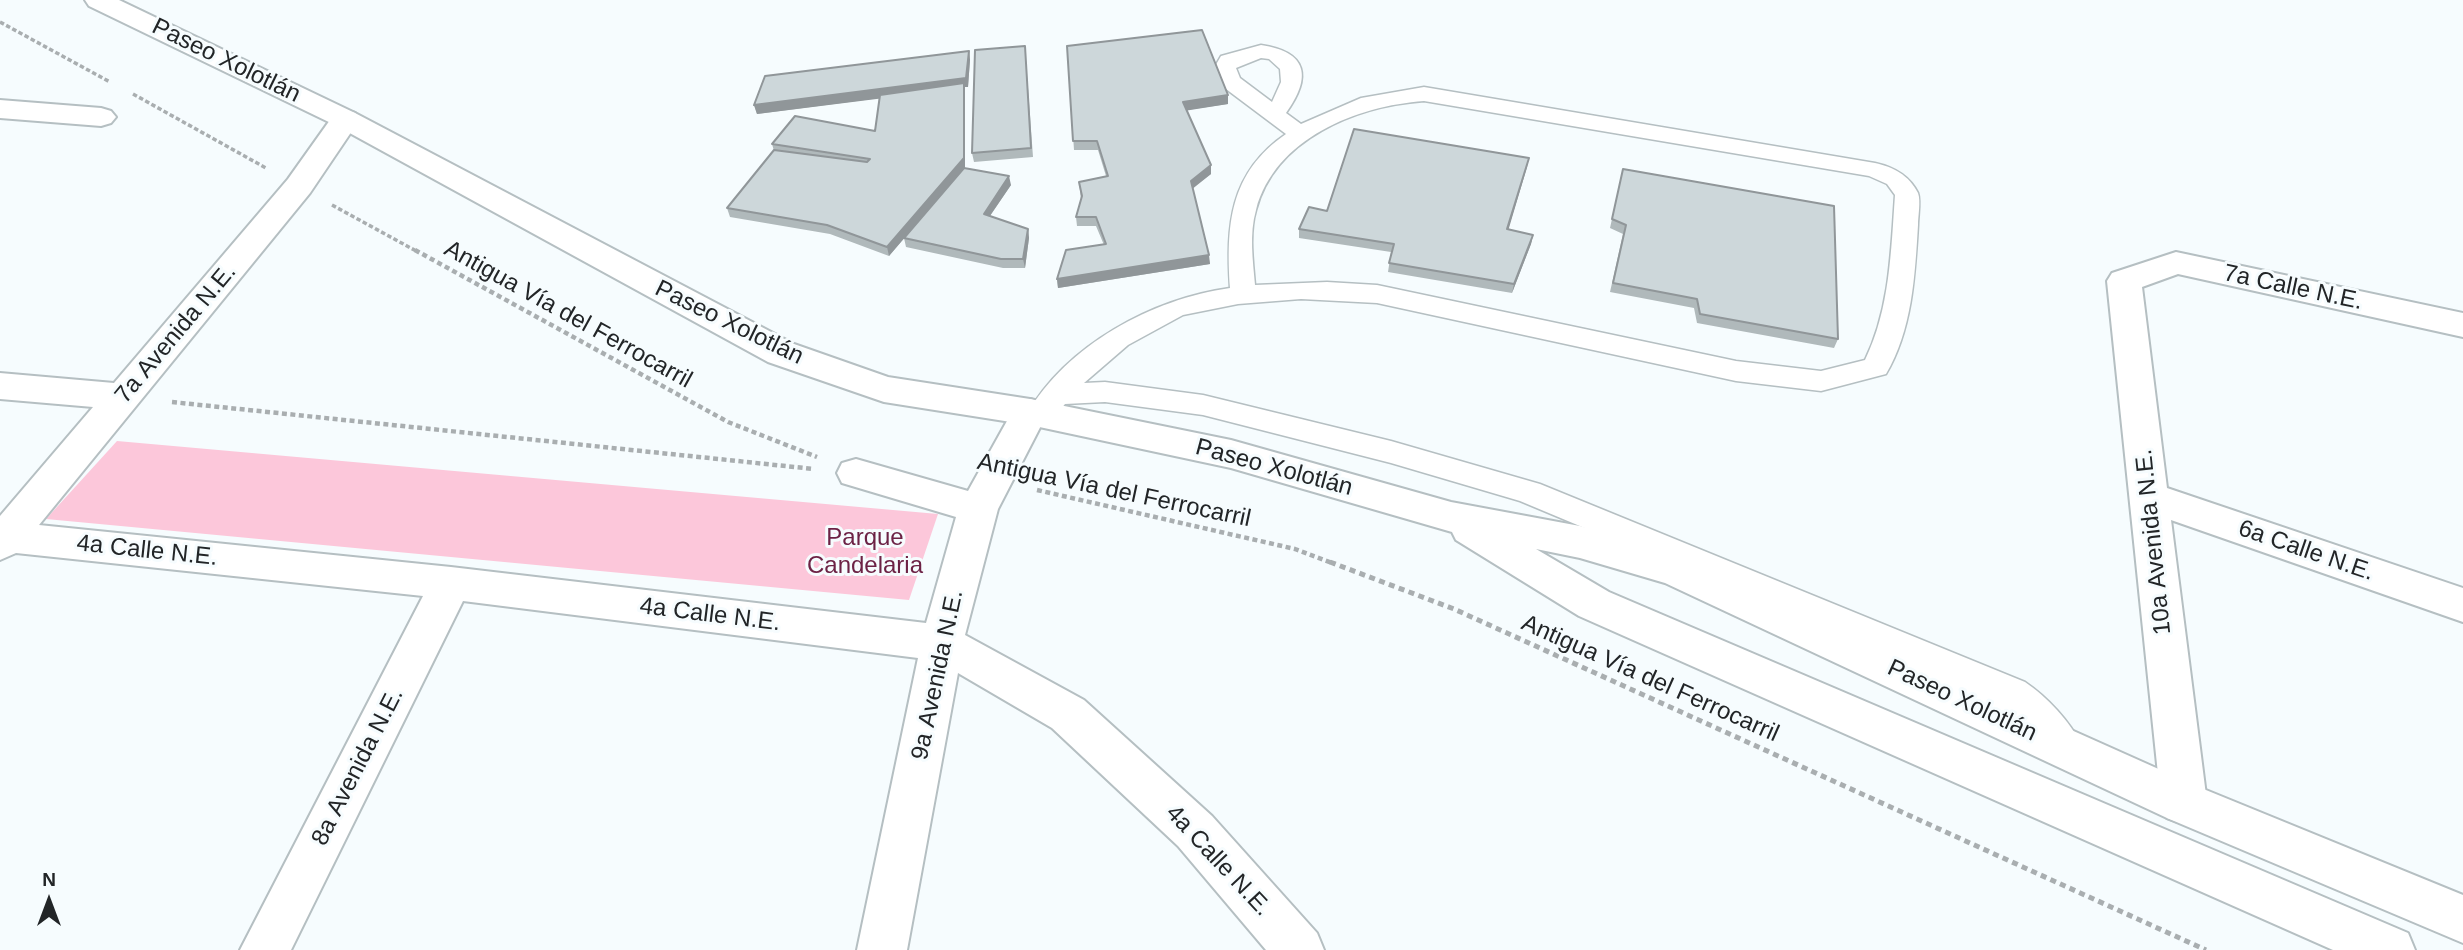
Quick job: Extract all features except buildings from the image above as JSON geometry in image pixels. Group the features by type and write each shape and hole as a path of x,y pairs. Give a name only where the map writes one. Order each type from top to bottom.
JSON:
{"street":[{"name":"Paseo Xolotlán","path":"98,0 345,119 781,353 884,389 1042,407 1231,454 1451,517 1580,542 1676,571 2184,803 2463,919"},
{"path":"0,109 101,117"},
{"name":"7a Avenida N.E.","path":"3,540 299,187 345,119"},
{"name":"7a Calle N.E.","path":"2124,281 2176,263 2463,325"},
{"name":"10a Avenida N.E.","path":"2124,281 2184,803"},
{"path":"0,386 122,397"},
{"name":"9a Avenida N.E.","path":"881,950 942,643 985,495 1042,407"},
{"path":"856,473 985,495"},
{"name":"6a Calle N.E.","path":"2150,497 2463,605"},
{"name":"Paseo Xolotlán","path":"1451,517 1594,604 2390,950"},
{"name":"4a Calle N.E.","path":"3,540 451,583 942,643 1068,714 1195,831 1299,950"},
{"name":"8a Avenida N.E.","path":"265,950 451,583"}],"lane":[{"path":"1042,407 1132,329 1173,309 1243,297 1338,290 1377,294 1736,371 1821,381 1876,368 1884,352 1902,261 1907,195 1896,179 1875,170 1424,94 1402,94 1370,103 1300,134 1268,161 1245,202 1240,235 1243,297"},
{"path":"1274,114 1300,134"},
{"path":"1042,407 1105,392 1203,405 1391,452 1529,492 2013,692 2029,703 2067,749"}],"path":[{"path":"0,22 117,85"},
{"name":"Antigua Vía del Ferrocarril","path":"129,92 728,422 856,473"},
{"path":"122,397 856,473"},
{"name":"Antigua Vía del Ferrocarril","path":"985,495 1166,517 1295,549 1454,609 2206,950"}],"green space":[{"name":"Parque Candelaria","path":"117,441 938,514 909,600 46,519"}]}
